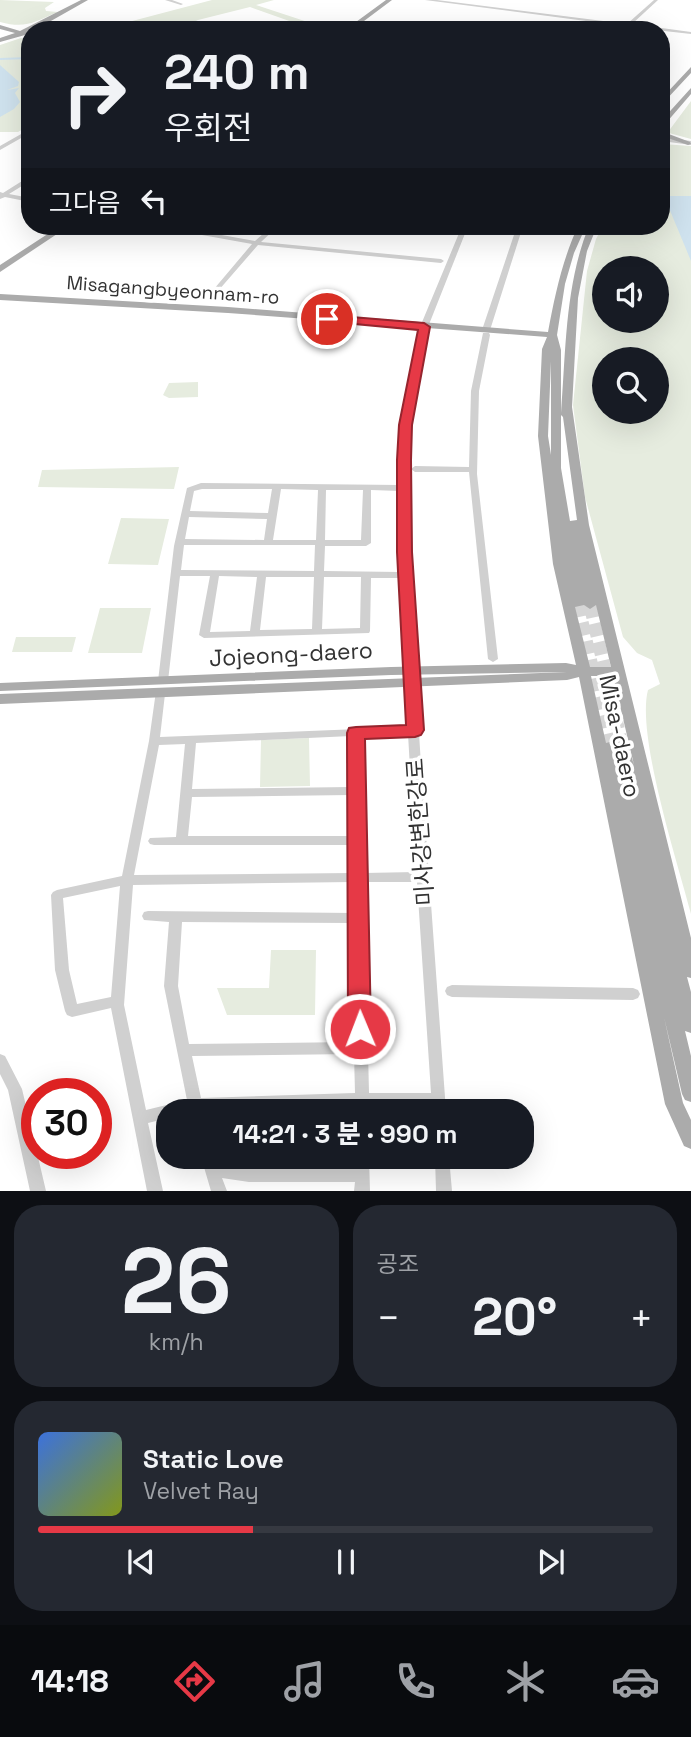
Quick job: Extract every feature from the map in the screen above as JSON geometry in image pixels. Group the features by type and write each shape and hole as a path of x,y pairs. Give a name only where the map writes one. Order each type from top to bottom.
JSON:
{"main road":[{"path":"46,21 85,0"},
{"path":"379,9 387,0"},
{"path":"361,21 397,0"},
{"path":"1,27 21,33"},
{"path":"0,40 21,33"},
{"path":"670,92 691,69"},
{"path":"670,99 691,77"},
{"path":"670,111 691,84"},
{"path":"670,112 691,90"},
{"path":"670,136 690,143"},
{"path":"670,142 690,143"},
{"path":"0,269 51,235"},
{"name":"Misa-daero","path":"577,235 561,284 545,368 543,436 559,564 584,603 617,672 691,971"},
{"name":"Misa-daero","path":"589,235 574,298 567,408 583,525 583,671 674,1104 691,1140"},
{"name":"Misagangbyeonnam-ro","path":"0,297 228,310 552,335"},
{"name":"Jojeong-daero","path":"0,699 162,687 411,676 567,676 583,671 617,672"},
{"name":"Jojeong-daero","path":"0,687 162,687"},
{"name":"Misa-daero","path":"691,1026 616,746 691,1094"}],"street":[{"path":"43,0 57,0"},
{"path":"167,0 181,4"},
{"path":"427,0 605,21"},
{"path":"499,8 509,0"},
{"path":"633,21 656,0"},
{"path":"670,30 691,33"},
{"path":"0,148 21,136"},
{"path":"1,194 21,183"},
{"path":"10,190 21,192"},
{"path":"1,194 21,198"},
{"path":"225,235 442,259"},
{"path":"238,235 259,240"},
{"path":"216,290 265,235"},
{"name":"미사강변한강로","path":"438,1099 411,676 403,488 405,425 424,327 461,235"},
{"path":"494,659 473,470 475,391 486,331 517,235"},
{"path":"415,469 473,470"},
{"path":"155,1191 117,1001 127,880 154,741 180,542 190,490 197,487 403,488"},
{"path":"268,542 277,487"},
{"path":"317,632 322,487"},
{"path":"180,542 366,543 367,488"},
{"path":"186,514 272,516"},
{"path":"176,573 406,575"},
{"path":"215,573 204,635 365,631 366,575"},
{"path":"255,634 262,574"},
{"path":"154,741 415,730"},
{"path":"356,733 362,1099"},
{"path":"182,841 191,741"},
{"path":"187,793 356,792"},
{"path":"154,841 357,840"},
{"path":"117,1001 72,1010 62,970 57,895 127,880 423,877"},
{"path":"148,916 358,918"},
{"path":"176,917 171,986 193,1099"},
{"path":"452,991 633,994"},
{"path":"184,1050 360,1048"},
{"path":"0,1060 15,1089 29,1140 37,1191"},
{"path":"141,1118 156,1115"},
{"path":"212,1169 219,1191"},
{"path":"230,1169 249,1175 362,1183"},
{"path":"443,1169 444,1191"}],"shaded area":[{"path":"0,0 54,2 45,8 46,11 58,12 35,21 21,21 21,24 0,22"},
{"path":"212,0 274,0 256,5 305,21 289,21 250,7 196,21 132,21"},
{"path":"21,38 21,130 18,132 0,132 0,45"},
{"path":"691,101 691,139 670,133 670,129"},
{"path":"670,145 691,146 691,914 660,800 648,737 648,690 660,684 652,660 637,653 623,637 585,497 573,405 587,271 598,235 670,235"},
{"path":"198,382 198,397 169,398 163,395 169,383"},
{"path":"179,467 174,489 38,487 42,470"},
{"path":"121,518 169,519 158,565 108,564"},
{"path":"100,608 151,608 142,653 88,653"},
{"path":"16,637 76,637 72,652 12,652"},
{"path":"309,738 310,786 260,787 261,740"},
{"path":"271,950 316,950 315,1015 227,1015 217,988 269,988"}],"water":[{"path":"0,65 19,82 18,86 7,90 19,88 15,93 20,102 0,117"},
{"path":"670,196 691,196 691,261 670,210"}],"waterway":[{"path":"0,59 21,58"}],"tunnel":[{"path":"578,604 610,747"},
{"path":"590,605 622,745"}],"route":[{"path":"327,319 424,327 405,425 404,460 404,552 415,730 356,733 360,1029"}]}
